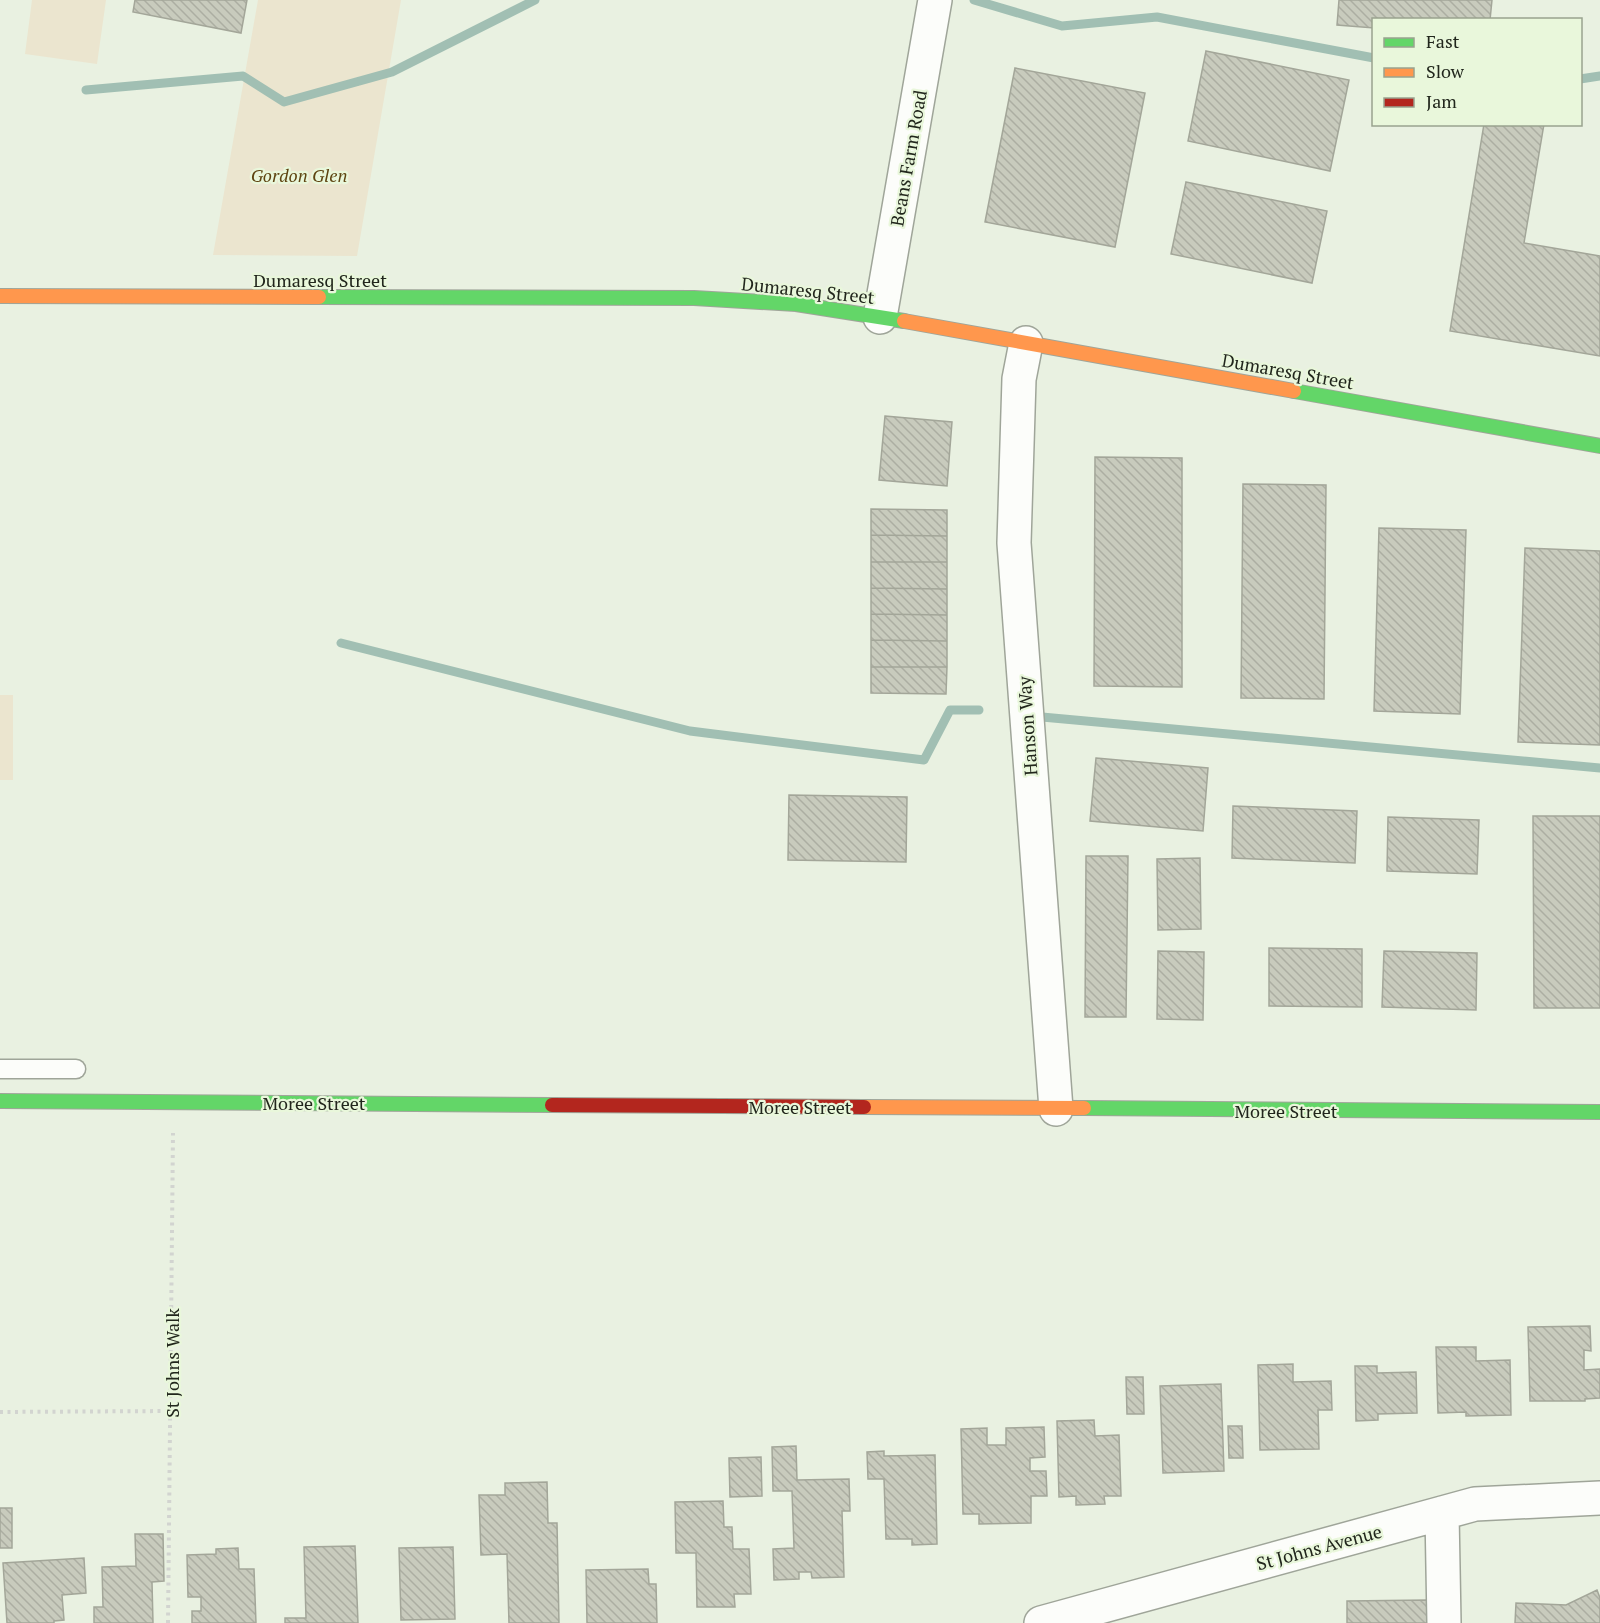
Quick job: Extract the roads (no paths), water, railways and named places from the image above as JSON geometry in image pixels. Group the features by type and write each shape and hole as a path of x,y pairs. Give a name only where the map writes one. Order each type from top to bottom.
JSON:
{"street":[{"name":"Beans Farm Road","path":"880,317 935,0"},
{"name":"Dumaresq Street","path":"0,296 694,298 796,304 880,317 1600,446"},
{"name":"Hanson Way","path":"1026,343 1019,379 1014,543 1056,1109"},
{"name":"Moree Street","path":"0,1101 1600,1112"},
{"name":"St Johns Avenue","path":"1041,1623 1475,1504 1600,1498"},
{"path":"1442,1513 1444,1623"}],"lane":[{"path":"0,1069 76,1069"}],"waterway":[{"path":"86,90 243,76 284,102 392,72 535,0"},
{"path":"974,0 1062,26 1157,17 1372,58"},
{"path":"1582,79 1600,76"},
{"path":"341,643 690,731 924,760 950,710 979,710"},
{"path":"1042,717 1600,768"}],"park label":[{"name":"Gordon Glen","path":"299,175"}]}
